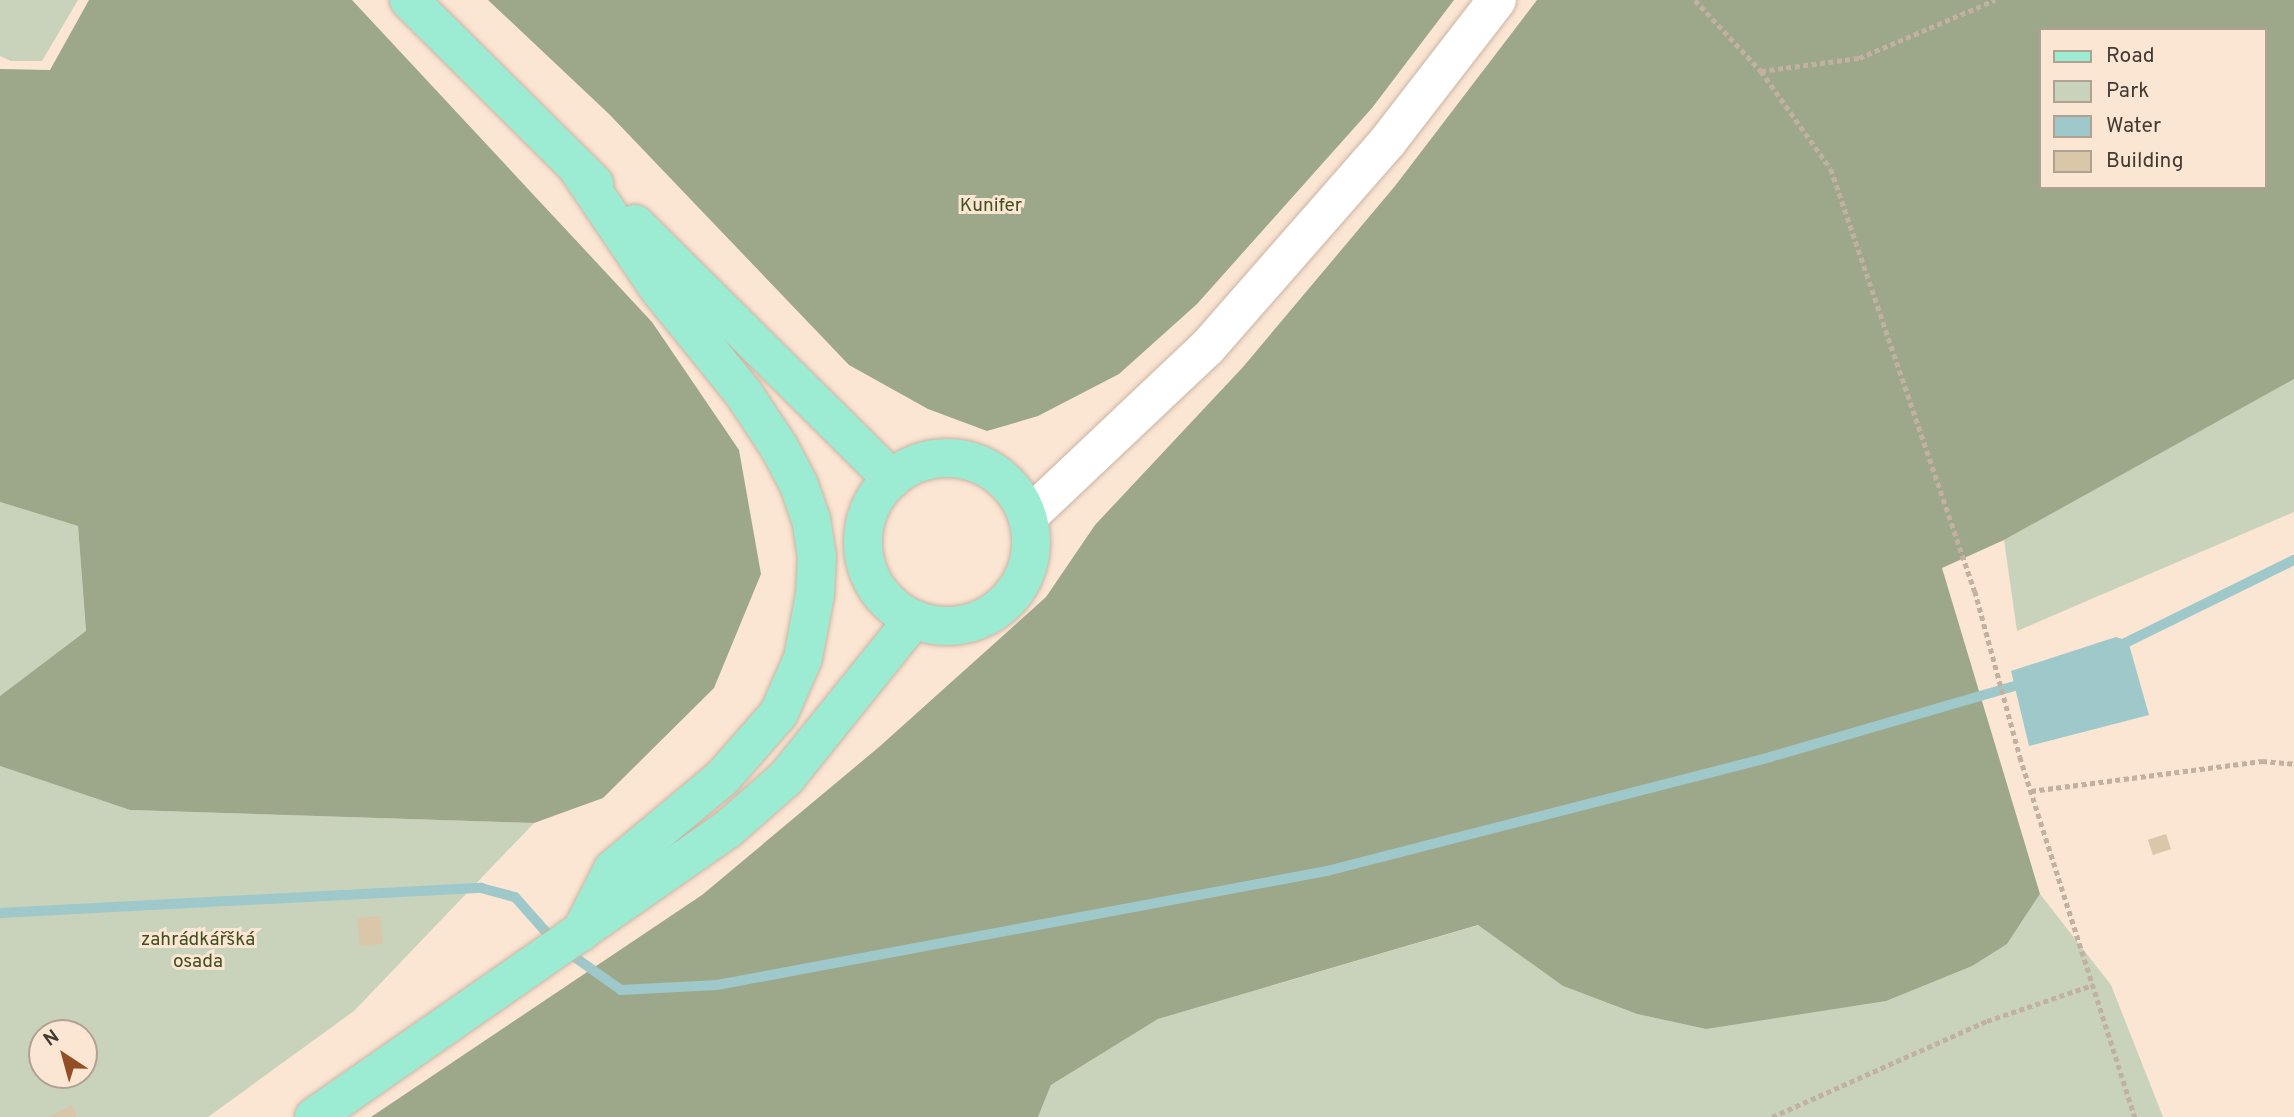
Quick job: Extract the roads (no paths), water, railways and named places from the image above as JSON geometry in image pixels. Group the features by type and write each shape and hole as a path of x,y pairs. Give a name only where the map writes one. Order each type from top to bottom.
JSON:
{"main road":[{"path":"409,0 892,479"},
{"path":"1028,517 1206,348 1388,141 1497,0"},
{"path":"576,166 659,289 744,394 779,447 799,485 811,519 817,556 815,594 803,657 779,713 723,777 613,869 581,932"},
{"path":"950,457 970,460 990,468 1006,481 1019,498 1028,517 1032,540 1028,564 1019,586 1003,604 984,618 961,625 937,626 914,620 893,607 877,589 865,555 866,519 876,497 892,479 909,467 929,460 950,457"},
{"path":"314,1117 728,829 786,778 914,620"}],"water":[{"path":"2116,637 2128,641 2149,715 2029,746 2011,671"}],"waterway":[{"path":"2117,647 2294,560"},
{"path":"566,951 621,990 717,985 1327,871 1770,757 2028,682"},
{"path":"0,913 481,888 515,897 554,941"}],"park label":[{"name":"Kunifer","path":"991,207"},
{"name":"zahrádkářšká osada","path":"198,952"}]}
